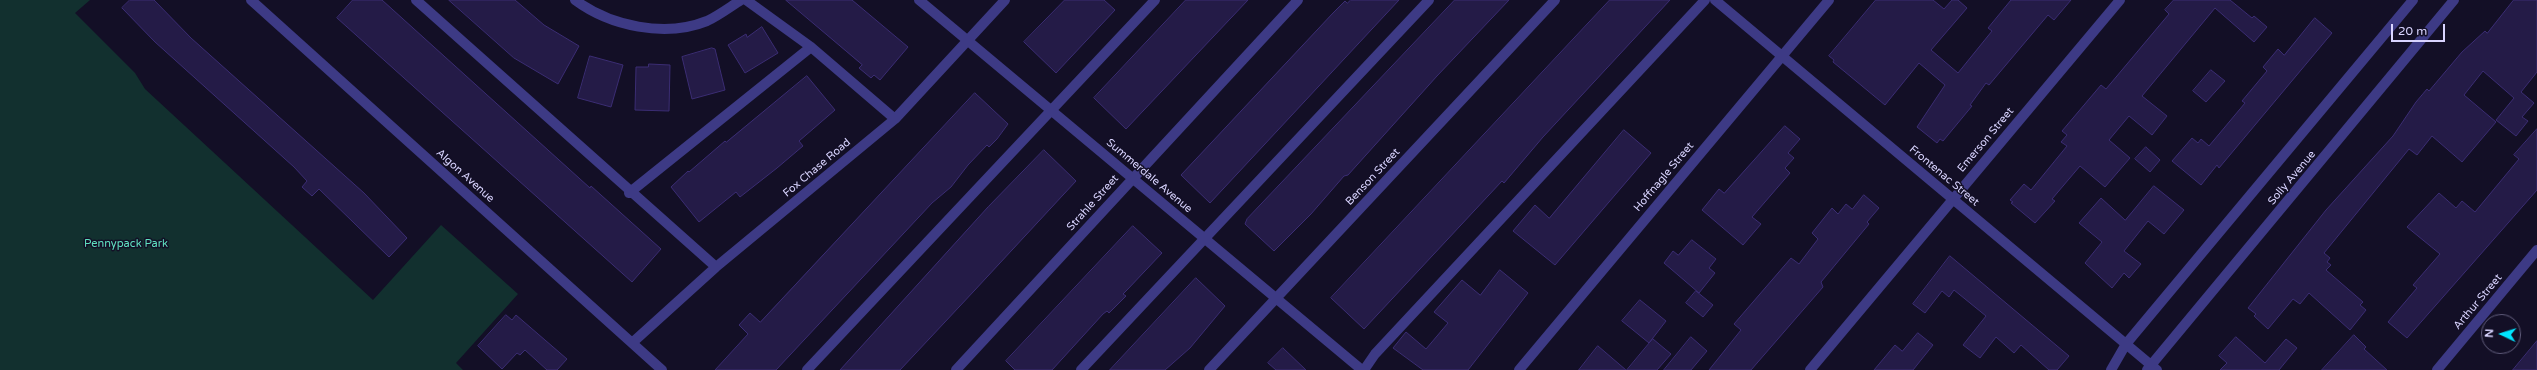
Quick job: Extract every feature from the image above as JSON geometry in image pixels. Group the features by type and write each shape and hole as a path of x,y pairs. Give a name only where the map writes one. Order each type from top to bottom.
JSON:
{"street":[{"name":"Algon Avenue","path":"251,0 662,370"},
{"path":"416,0 629,193 716,267"},
{"path":"575,0 617,23 663,30 706,21 741,0"},
{"path":"746,0 811,48 895,119"},
{"name":"Summerdale Avenue","path":"919,0 1363,370"},
{"name":"Fox Chase Road","path":"632,342 716,267 895,119 1005,0"},
{"path":"807,370 1155,0"},
{"name":"Strahle Street","path":"956,370 1298,0"},
{"path":"1081,370 1429,0"},
{"name":"Benson Street","path":"1209,370 1555,0"},
{"path":"1363,370 1375,354 1705,0"},
{"name":"Frontenac Street","path":"1715,0 2126,344 2152,369"},
{"name":"Hoffnagle Street","path":"1519,370 1829,0"},
{"name":"Emerson Street","path":"1810,370 2120,0"},
{"name":"Solly Avenue","path":"2110,370 2126,344 2413,0"},
{"name":"Solly Avenue","path":"2152,369 2454,0"},
{"path":"629,193 811,48"},
{"name":"Arthur Street","path":"2437,370 2537,250"}],"green space":[{"name":"Pennypack Park","path":"0,0 90,0 75,13 135,73 145,89 373,300 441,225 518,294 456,363 463,370 0,370"}],"building":[{"path":"130,0 154,0 191,38 364,193 407,238 389,257 319,189 312,196 302,187 307,181 294,167 155,42 122,8"},
{"path":"353,0 382,0 590,188 591,186 661,249 632,282 337,18"},
{"path":"449,0 515,0 544,25 579,46 558,84 514,58"},
{"path":"786,0 852,0 908,47 880,80 874,75 871,78 859,68 862,65"},
{"path":"1065,0 1104,0 1115,10 1056,73 1024,42"},
{"path":"1186,0 1248,0 1126,129 1094,98"},
{"path":"1351,0 1399,0 1210,203 1181,175 1333,13 1345,1 1347,3"},
{"path":"1455,0 1509,0 1437,76 1348,175 1344,176 1311,214 1274,251 1245,224 1247,219"},
{"path":"1610,0 1670,0 1543,137 1504,183 1502,181 1364,329 1331,298"},
{"path":"1876,0 1933,0 1944,9 1952,0 1958,0 1967,8 1931,50 1958,73 1992,31 1988,28 2011,0 2071,0 2054,20 2048,15 1989,85 1986,83 1970,105 1972,106 1943,141 1940,139 1937,143 1917,127 1945,85 1919,63 1885,105 1833,62 1834,60 1829,56"},
{"path":"2174,0 2230,0 2252,18 2254,16 2267,27 2254,42 2215,8 2142,96 2167,116 2152,135 2129,116 2109,140 2130,158 2105,187 2080,166 2052,199 2055,201 2035,223 2011,203 2013,202 2010,200 2024,184 2031,190 2067,146 2061,142 2067,135 2062,131 2101,85 2106,89 2169,14 2165,10"},
{"path":"2514,0 2537,0 2537,72 2521,92 2534,103 2522,117 2528,121 2516,136 2496,120 2514,98 2483,71 2464,95 2496,122 2462,162 2432,136 2417,155 2409,149 2324,253 2330,258 2327,262 2331,265 2326,270 2363,302 2360,305 2366,310 2350,330 2309,293 2300,304 2293,299 2268,329 2254,316 2256,314 2248,308 2326,210 2393,136 2416,102 2427,89 2429,91 2462,52 2485,31 2487,33"},
{"path":"2315,18 2332,33 2219,168 2217,165 2201,185 2172,161 2192,138 2198,143 2201,139 2209,146 2245,103 2242,101 2267,71 2263,67 2278,49 2284,55"},
{"path":"762,27 778,53 745,73 728,45 746,34 747,37"},
{"path":"712,48 715,49 725,90 692,99 682,57"},
{"path":"590,56 623,65 611,107 578,98"},
{"path":"649,64 670,65 669,111 635,110 636,67 648,67"},
{"path":"2211,70 2225,81 2206,102 2193,91"},
{"path":"807,76 835,110 799,141 803,146 777,168 740,197 736,192 699,222 671,187 688,171 689,172 725,141 726,142"},
{"path":"975,93 1008,124 997,139 989,147 987,145 968,165 951,187 932,203 776,370 715,370 748,334 739,325 750,313 760,322"},
{"path":"1785,126 1800,139 1788,153 1794,158 1785,168 1790,173 1752,217 1761,224 1743,245 1702,210 1719,189 1724,193"},
{"path":"2537,129 2537,190 2407,338 2388,322 2417,288 2413,285 2440,254 2407,227 2439,193 2456,208 2462,201 2475,212 2519,159 2514,155"},
{"path":"1624,130 1651,153 1555,265 1513,231 1535,205 1549,218"},
{"path":"2146,147 2160,160 2150,172 2135,159"},
{"path":"1044,150 1076,181 974,291 900,370 840,370 988,207"},
{"path":"2154,186 2184,210 2164,234 2148,221 2124,251 2141,264 2129,278 2124,273 2112,288 2085,263 2102,242 2079,223 2101,198 2125,220"},
{"path":"1864,195 1879,208 1867,222 1869,224 1821,282 1823,287 1751,370 1709,370 1741,330 1734,324 1791,258 1799,264 1818,239 1812,233 1832,208 1838,214 1846,204 1852,209"},
{"path":"1133,226 1162,253 1123,294 1126,296 1109,313 1107,311 1103,314 1052,370 1015,370 1006,361"},
{"path":"1692,240 1716,259 1709,268 1715,273 1699,293 1664,263 1673,251 1678,255"},
{"path":"1950,256 2069,356 2057,370 2049,370 2021,345 2014,353 1996,337 1980,358 1963,345 1986,316 1954,290 1949,297 1942,291 1925,313 1913,304"},
{"path":"1500,270 1528,293 1468,370 1423,370 1393,348 1406,332 1426,349 1448,323 1434,312 1462,280 1480,295"},
{"path":"1196,278 1225,306 1190,348 1165,370 1110,370"},
{"path":"1696,291 1713,305 1703,317 1686,303"},
{"path":"1640,300 1666,321 1649,343 1622,321"},
{"path":"506,315 512,320 516,315 567,359 557,370 547,370 525,350 520,355 517,353 502,369 478,346"},
{"path":"1918,333 1933,345 1913,370 1874,370 1895,345 1902,351"},
{"path":"2354,335 2366,347 2364,349 2387,370 2322,370"},
{"path":"1691,337 1707,351 1691,370 1664,370"},
{"path":"2236,337 2265,363 2286,339 2297,348 2279,370 2220,370 2227,363 2219,356"},
{"path":"1653,339 1671,354 1657,370 1627,370"},
{"path":"2537,341 2537,370 2513,370"},
{"path":"1598,346 1626,370 1579,370"},
{"path":"1283,348 1306,370 1276,370 1268,363"}]}
